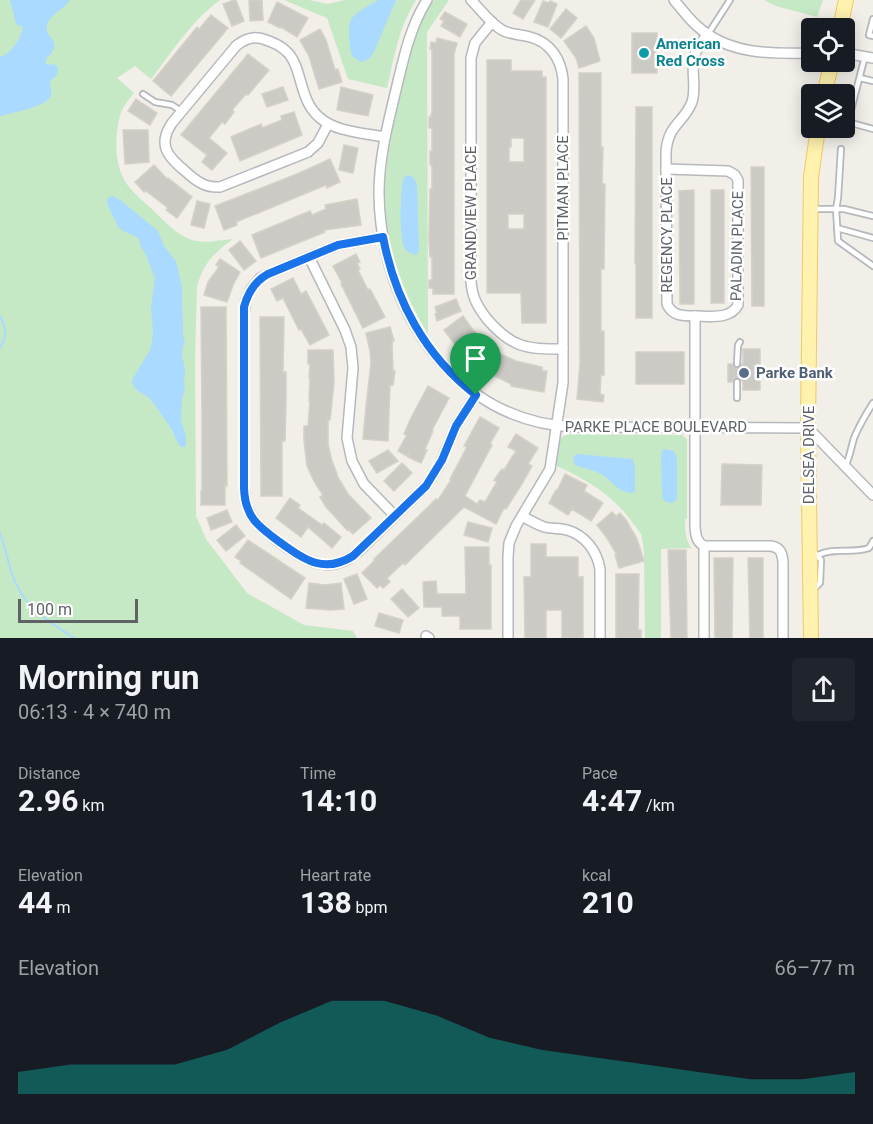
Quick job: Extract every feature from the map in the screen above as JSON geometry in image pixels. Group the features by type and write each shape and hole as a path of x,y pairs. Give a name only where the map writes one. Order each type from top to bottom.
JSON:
{"main road":[{"path":"842,18 846,0"},
{"name":"DELSEA DRIVE","path":"811,638 810,589 814,554 808,428 811,177 817,138"}],"street":[{"name":"PARKE PLACE BOULEVARD","path":"427,0 408,40 385,137 379,184 380,207 388,262 396,286 418,330 447,371 476,395 494,406 532,421 557,426 808,428"},
{"name":"PITMAN PLACE","path":"471,0 492,22 507,32 533,38 546,45 556,56 563,79 563,383 550,469 512,533 508,550 508,638"},
{"path":"674,0 696,25 726,44 749,51 772,54 801,53"},
{"name":"GRANDVIEW PLACE","path":"492,22 478,39 471,58 472,294 479,309 499,332 512,342 530,348 563,349"},
{"name":"REGENCY PLACE","path":"695,316 675,314 670,310 668,304 666,170 668,140 691,104 695,55 708,34"},
{"path":"328,124 318,143 308,152 227,184 212,187 198,182 172,160 166,150 166,131 181,111 236,46 245,39 260,38 281,47 289,54 306,101 317,116 328,124 385,137"},
{"name":"PALADIN PLACE","path":"666,170 728,171 738,180 738,305 735,311 728,315 695,316"},
{"path":"383,237 343,244 309,257 272,272 260,279 251,289 244,311 244,488 246,507 251,516 258,525 306,560 326,565 343,562 356,554 416,497 432,478 456,426 476,395"},
{"path":"309,257 350,344 353,368 347,438 352,461 364,484 395,516"},
{"path":"695,316 696,538 704,546 771,546 777,547 782,552 783,638"},
{"path":"808,428 873,495"},
{"path":"522,516 545,527 567,530 589,544 594,551 600,569 600,638"},
{"path":"704,546 704,638"}],"lane":[{"path":"708,34 730,0"},
{"path":"873,19 869,35 873,36"},
{"path":"855,94 869,57"},
{"path":"860,78 873,81"},
{"path":"149,98 154,91"},
{"path":"143,94 158,103 175,106 181,111"},
{"path":"855,124 873,129"},
{"path":"841,149 836,209 838,241 873,266"},
{"path":"811,209 844,209 873,216"},
{"path":"837,228 873,238"},
{"path":"737,364 740,342"},
{"path":"737,382 737,398"},
{"path":"845,467 858,430 873,403"},
{"path":"814,554 833,551 863,551 869,548 873,541"}],"green space":[{"path":"0,0 220,0 191,27 151,79 135,66 117,78 134,93 125,104 120,116 116,144 118,162 124,179 132,190 177,232 197,241 233,239 210,259 202,271 197,287 196,516 206,539 247,593 304,625 353,631 357,638 0,638"},
{"path":"284,0 309,0 328,4 345,0 416,0 401,31 387,88 348,79 327,18"},
{"path":"434,0 449,0 427,32 428,334 408,297 394,258 386,218 385,197 390,144 407,66 417,32"},
{"path":"764,0 823,0 817,17 776,6"},
{"path":"568,434 682,435 687,439 687,519 685,519 685,527 691,548 661,549 661,638 645,638 644,554 641,534 622,509 605,494 587,481 555,465 559,442"}],"water":[{"path":"10,0 70,0 51,17 47,25 54,45 46,64 56,65 58,68 57,75 50,81 51,96 36,106 0,116 0,57 14,46 23,29 16,23"},
{"path":"378,0 396,0 374,52 369,59 361,62 352,56 349,36 351,20 355,14"},
{"path":"409,175 414,178 417,185 419,251 416,255 405,249 401,234 403,183 404,177"},
{"path":"112,196 158,231 164,246 176,261 182,287 185,342 182,355 185,387 181,421 186,436 185,447 179,445 170,427 150,399 133,384 132,380 150,350 152,342 151,307 155,278 139,240 119,228 107,204 108,198"},
{"path":"665,449 674,451 677,458 677,499 672,503 662,498 661,455"},
{"path":"576,454 633,459 635,491 633,493 622,490 599,473 575,465 573,458"}],"building":[{"path":"236,0 244,21 232,26 223,4"},
{"path":"249,0 262,0 263,20 250,21"},
{"path":"521,0 535,0 523,19 513,13"},
{"path":"543,1 557,4 548,27 534,22"},
{"path":"277,2 308,18 297,37 268,22"},
{"path":"566,9 577,18 561,38 550,29"},
{"path":"445,12 467,24 460,37 441,26 444,21 440,19"},
{"path":"211,15 228,28 171,96 153,81 197,27 199,29"},
{"path":"586,26 594,38 600,61 579,68 576,58 564,41"},
{"path":"320,29 326,40 335,70 338,69 342,82 319,89 309,56 300,40"},
{"name":"American Red Cross","path":"632,33 657,33 657,73 632,73"},
{"path":"437,38 457,43 454,54 454,294 433,294 433,288 429,288 429,280 432,280 429,239 430,189 432,189 430,151 432,151 432,128 429,128 429,117 432,114 432,50 430,49 431,42 436,43"},
{"path":"248,54 269,70 232,110 234,112 225,124 222,122 209,138 227,153 212,170 202,162 207,155 181,135"},
{"path":"487,60 511,60 511,71 542,71 542,77 546,77 546,323 522,323 521,293 487,293","holes":["511,138 524,138 524,162 509,162","508,214 524,214 524,229 508,229"]},
{"path":"579,73 601,73 602,184 605,184 604,269 601,269 604,375 601,375 600,394 604,395 603,402 577,399 580,363"},
{"path":"283,87 288,100 267,107 262,94"},
{"path":"341,87 373,95 368,116 337,110"},
{"path":"136,99 157,113 150,125 128,111"},
{"path":"636,107 652,107 652,318 636,318"},
{"path":"294,112 302,135 240,161 231,137 261,124 262,128 282,120 281,116"},
{"path":"123,130 148,130 149,162 125,164"},
{"path":"344,145 358,148 353,173 339,170"},
{"path":"330,159 340,182 327,188 326,185 236,222 237,225 224,230 215,206"},
{"path":"154,165 167,179 192,197 177,218 135,182"},
{"path":"751,167 764,167 764,306 752,306"},
{"path":"694,190 694,304 680,304 679,191"},
{"path":"711,190 724,190 724,303 711,303"},
{"path":"357,199 361,225 324,230 325,232 261,258 252,235 310,211 312,215 326,209 325,205"},
{"path":"197,201 210,204 204,228 191,225"},
{"path":"240,241 256,261 244,270 229,250"},
{"path":"356,254 360,262 357,263 360,269 358,270 385,317 363,328 333,266"},
{"path":"220,259 240,272 227,302 204,295 208,282 219,267 216,265"},
{"path":"293,278 301,294 306,291 329,335 310,345 301,329 299,330 283,298 277,301 271,289"},
{"path":"456,299 461,311 437,321 435,307"},
{"path":"201,307 226,307 227,486 225,486 225,505 201,505"},
{"path":"463,316 473,330 498,353 516,361 542,367 542,371 547,371 544,392 511,386 465,358 444,330"},
{"path":"260,317 284,317 283,372 286,372 286,404 285,441 282,441 282,496 261,496"},
{"path":"390,327 394,341 392,341 393,371 395,371 393,385 390,385 388,441 363,439 371,363 366,333"},
{"name":"Parke Bank","path":"743,349 760,349 760,390 743,390 743,382 738,378 728,382 728,364 733,364 736,368 743,364"},
{"path":"308,350 333,350 334,384 330,420 328,420 328,444 336,474 348,494 371,518 353,534 326,507 320,497 323,495 307,466 304,426 308,426 310,401"},
{"path":"636,352 684,352 684,384 636,384"},
{"path":"428,386 449,398 432,430 421,463 408,457 409,454 407,456 398,451 407,435 404,434 411,418"},
{"path":"480,417 499,428 465,496 477,504 480,500 485,502 497,482 494,480 502,469 504,470 516,451 508,447 516,434 538,448 528,464 532,466 523,482 506,509 504,508 496,524 464,507 405,565 403,563 387,578 390,582 383,588 380,585 377,588 362,573 436,499 438,500 451,480 467,447 464,446"},
{"path":"388,450 398,461 377,473 369,461"},
{"path":"402,463 412,473 394,491 384,481"},
{"path":"722,464 762,465 761,505 721,505"},
{"path":"565,474 587,485 584,491 603,503 591,521 572,509 568,515 549,503"},
{"path":"290,498 300,505 298,508 322,525 324,523 341,537 332,548 308,527 301,537 276,518"},
{"path":"227,510 232,522 211,530 207,518"},
{"path":"612,512 616,516 620,513 626,520 637,539 644,561 619,568 615,555 617,555 597,525"},
{"path":"468,522 492,528 488,542 464,535"},
{"path":"236,525 245,536 226,551 217,540"},
{"path":"248,540 305,578 291,599 240,563 241,561 235,557"},
{"path":"531,544 546,544 546,557 578,557 578,577 583,577 583,638 562,638 562,610 546,610 546,638 525,638 524,577 531,577"},
{"path":"465,547 489,547 491,629 460,629 460,616 442,616 442,607 424,607 423,582 436,581 437,594 466,594"},
{"path":"668,550 686,550 687,638 671,638"},
{"path":"714,558 733,558 732,638 715,638"},
{"path":"748,558 763,558 763,638 750,638"},
{"path":"357,574 367,599 354,604 344,579"},
{"path":"616,574 639,574 638,630 641,630 641,638 616,638"},
{"path":"309,583 325,585 341,583 344,609 306,608"},
{"path":"402,589 419,608 408,617 391,599"},
{"path":"379,613 403,620 399,633 375,626"}],"waterway":[{"path":"0,316 5,331 0,347"},
{"path":"0,533 12,574 23,596 37,612 74,638"}],"place":[{"name":"American Red Cross","path":"644,53"},
{"name":"Parke Bank","path":"744,373"}],"route":[{"path":"383,237 396,286 418,330 447,371 476,395 456,426 442,460 426,486 358,552 343,562 326,565 306,560 264,531 246,507 244,495 244,311 251,289 256,282 268,274 338,245 383,237"}]}
